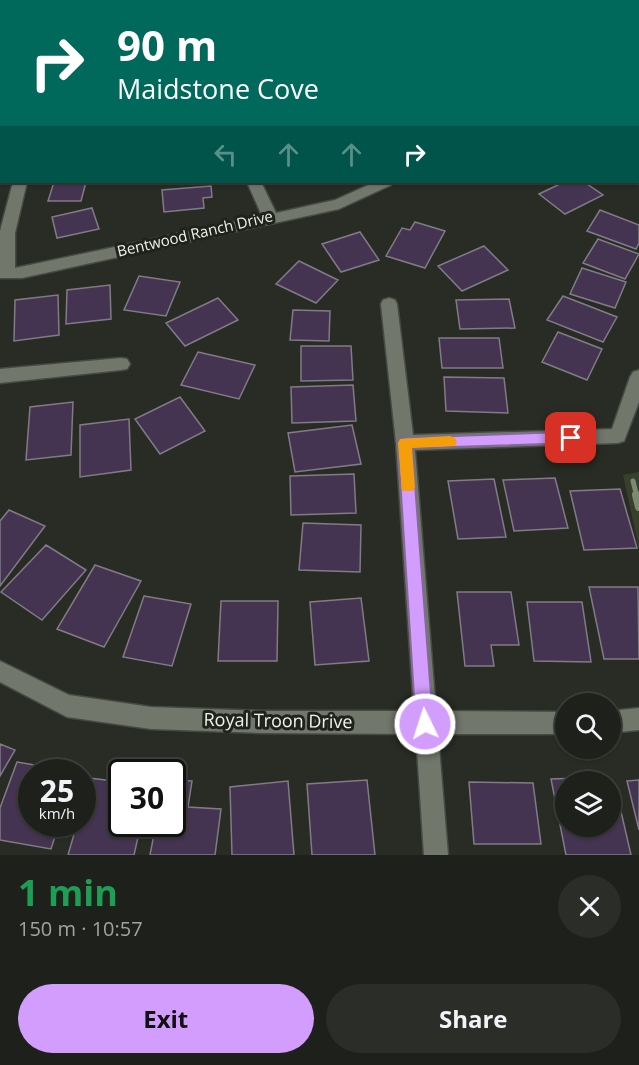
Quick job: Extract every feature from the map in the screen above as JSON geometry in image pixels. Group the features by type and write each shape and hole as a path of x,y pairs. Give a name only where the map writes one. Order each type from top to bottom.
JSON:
{"street":[{"path":"4,273 7,233 20,183"},
{"path":"254,183 270,217"},
{"name":"Bentwood Ranch Drive","path":"4,273 22,273 270,217 339,204 384,183"},
{"path":"389,304 405,443 436,855"},
{"path":"0,376 121,364"},
{"path":"405,443 618,436 639,377"},
{"name":"Royal Troon Drive","path":"0,670 67,706 151,718 262,722 555,723"},
{"path":"621,721 639,719"}],"green space":[{"path":"639,472 639,548 623,475"}],"building":[{"path":"54,183 86,183 81,201 48,201"},
{"path":"562,183 585,183 603,195 565,214 539,194"},
{"path":"211,186 212,197 203,198 204,208 164,212 162,190"},
{"path":"92,208 99,229 57,238 52,217"},
{"path":"600,210 639,225 639,243 636,249 587,231"},
{"path":"415,222 445,231 425,268 386,256 402,228 410,230"},
{"path":"360,232 379,260 341,272 322,244"},
{"path":"598,239 639,254 625,279 583,263"},
{"path":"484,246 508,270 462,291 438,266"},
{"path":"299,261 338,280 316,303 276,284"},
{"path":"582,268 626,282 615,308 570,294"},
{"path":"139,276 180,282 166,316 124,310"},
{"path":"110,285 111,319 66,324 67,290"},
{"path":"58,295 59,335 14,341 15,300"},
{"path":"563,296 617,317 603,342 547,320"},
{"path":"218,298 238,320 185,346 166,323"},
{"path":"509,299 515,328 460,329 456,300"},
{"path":"293,310 330,311 329,341 290,340"},
{"path":"558,332 602,349 587,380 542,362"},
{"path":"439,338 499,338 503,368 442,368"},
{"path":"301,346 351,346 353,380 301,381"},
{"path":"198,352 255,365 239,399 181,385"},
{"path":"444,377 504,378 508,413 446,411"},
{"path":"353,385 356,421 292,423 291,387"},
{"path":"180,397 205,431 160,454 135,419"},
{"path":"73,402 71,455 26,460 30,407"},
{"path":"129,419 131,470 80,477 80,425"},
{"path":"352,425 361,464 295,472 288,433"},
{"path":"354,474 356,513 291,515 290,476"},
{"path":"555,478 568,528 514,531 503,480"},
{"path":"494,479 506,537 458,539 448,481"},
{"path":"620,489 637,548 584,550 570,491"},
{"path":"9,510 45,526 0,586 0,521"},
{"path":"303,523 361,525 360,572 299,570"},
{"path":"46,545 86,570 42,620 1,592"},
{"path":"95,565 141,581 104,647 57,629"},
{"path":"589,587 638,587 639,659 604,659"},
{"path":"457,592 511,592 519,645 491,645 494,666 465,666"},
{"path":"144,596 191,604 172,666 123,657"},
{"path":"361,598 369,661 315,665 310,602"},
{"path":"221,601 278,601 277,661 218,661"},
{"path":"527,602 582,602 591,662 534,661"},
{"path":"0,744 15,750 0,776"},
{"path":"18,762 18,837 55,837 51,849 0,840 0,808"},
{"path":"96,779 108,780 108,837 138,837 134,855 68,855 73,837 96,837"},
{"path":"551,779 555,779 555,799"},
{"path":"367,780 375,855 312,855 307,784"},
{"path":"639,780 639,830 627,781"},
{"path":"186,781 192,781 188,807 221,809 215,855 150,855 153,837 186,837"},
{"path":"288,781 294,855 232,855 230,787"},
{"path":"469,782 533,783 541,844 474,844"},
{"path":"621,811 631,855 566,855 562,837 621,837"}],"waterway":[{"path":"633,481 637,497"},
{"path":"636,495 639,507"}],"slow traffic":[{"path":"408,487 405,443 450,442"}],"route":[{"path":"425,724 405,443 571,438"}]}
